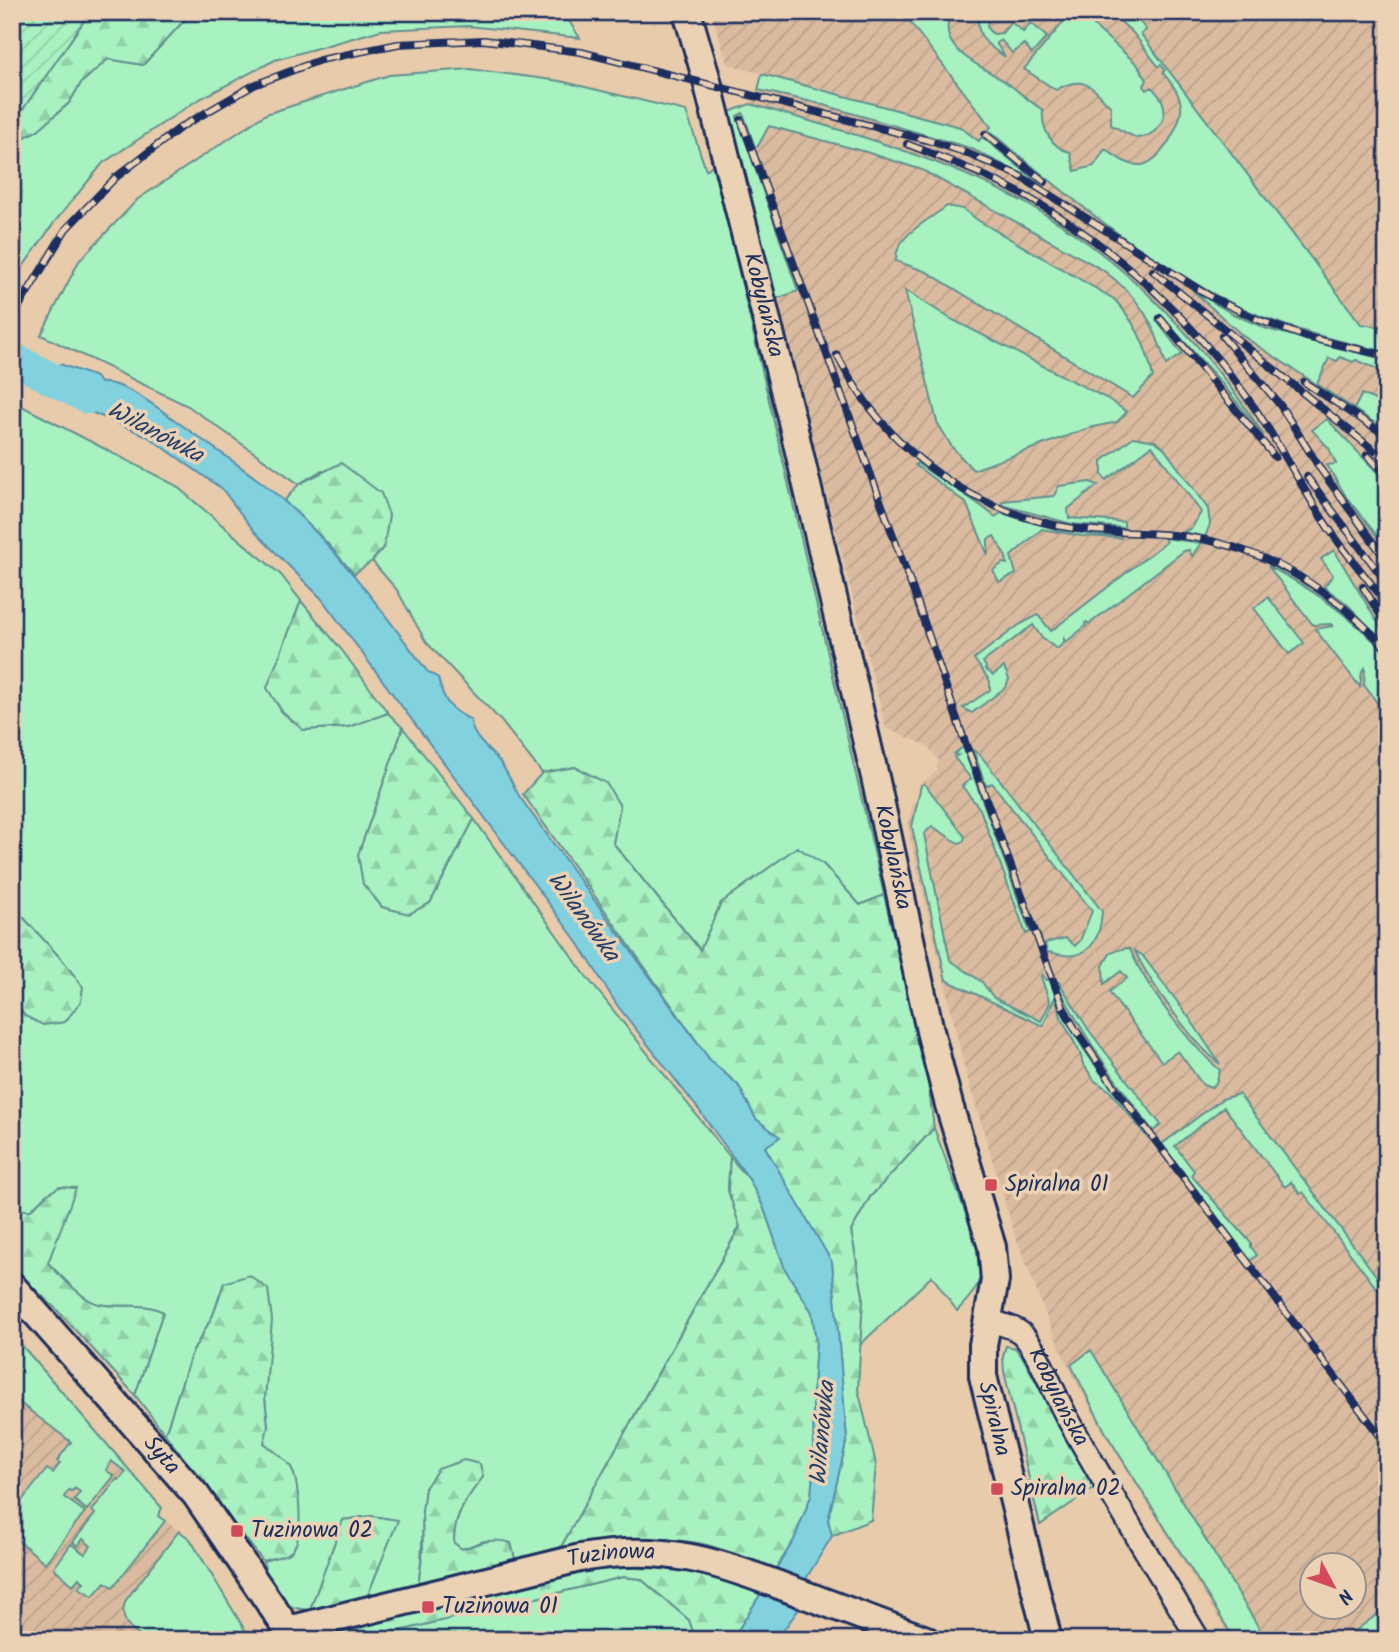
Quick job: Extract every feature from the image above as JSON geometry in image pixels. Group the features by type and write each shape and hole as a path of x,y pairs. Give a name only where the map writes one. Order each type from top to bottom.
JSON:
{"street":[{"name":"Kobylańska","path":"687,12 791,417 875,777 930,1031 949,1105 992,1247 995,1280 988,1320 1012,1327 1028,1343 1100,1475 1199,1640"},
{"name":"Syta","path":"12,1286 196,1495 290,1635"},
{"name":"Spiralna","path":"988,1320 983,1345 984,1376 1048,1640"},
{"name":"Tuzinowa","path":"290,1635 580,1558 612,1553 648,1552 688,1556 725,1565 926,1640"}],"shaded area":[{"path":"711,12 1387,12 1387,1640 1232,1640 1107,1438 1072,1374 1050,1326 1014,1232 966,1073 908,829 912,804 917,804 921,785 938,770 936,766 939,761 928,746 886,728 729,112 750,104 758,90 762,74 728,64"},
{"path":"12,1334 162,1508 158,1516 190,1539 251,1640 12,1640"}],"green space":[{"path":"12,12 90,12 12,125"},
{"path":"90,12 192,12 143,65 108,59 81,83 69,103 38,130 12,144 12,125"},
{"path":"192,12 563,12 580,38 468,26 381,30 275,60 196,101 103,163 56,220 12,282 12,144 38,130 69,103 81,83 108,59 143,65"},
{"path":"902,12 952,12 948,25 949,37 955,47 1043,110 1049,137 1070,152 1075,171 1094,166 1105,149 1131,164 1147,163 1162,151 1178,122 1181,113 1179,97 1163,73 1165,70 1161,65 1158,66 1133,33 1110,12 1133,12 1146,30 1141,34 1361,324 1387,328 1387,352 1314,334 1244,309 1209,292 1143,251 988,130 991,127"},
{"path":"979,12 995,12 987,27 994,34 1002,33 1011,22 1023,32 1031,23 1047,37 1032,54 1024,44 1012,53 1001,40 996,43 1005,57 980,34"},
{"path":"1072,12 1078,12 1137,64 1147,80 1144,86 1147,90 1152,87 1161,99 1164,107 1162,120 1149,135 1136,138 1111,125 1111,107 1088,85 1075,83 1056,90 1024,69"},
{"path":"470,69 560,81 686,111 706,170 714,164 884,895 860,905 823,864 721,903 701,951 613,843 620,806 575,767 542,773 501,721 426,642 397,590 372,561 384,547 322,470 299,484 188,406 41,335 79,261 138,199 266,114 389,75"},
{"path":"762,74 960,127 979,141 982,137 1039,183 970,148 817,103 758,90"},
{"path":"750,104 941,164 1002,191 1080,237 1150,295 1181,328 1239,399 1264,436 1220,381 1161,316 1156,320 1182,354 1166,365 1151,323 1144,312 1127,291 1103,270 922,170 769,126 755,147 743,113 737,116 798,291 776,299 729,112"},
{"path":"947,206 963,209 979,221 1114,299 1139,335 1153,377 1133,398 927,272 896,261 897,252 907,236"},
{"path":"905,290 951,319 1108,399 1127,412 1117,422 1089,428 973,470 952,447 937,422"},
{"path":"1192,290 1233,314 1267,329 1387,360 1387,373 1356,360 1353,362 1340,357 1337,361 1329,358 1317,384 1354,409 1362,394 1384,404 1387,431 1243,336"},
{"path":"12,401 175,485 281,575 301,601 267,688 303,730 348,727 388,713 403,728 358,855 430,903 474,819 586,976 730,1157 728,1190 740,1226 561,1547 515,1559 511,1543 484,1541 462,1549 454,1543 456,1525 467,1500 483,1477 425,1488 418,1586 367,1597 397,1520 371,1516 343,1520 310,1610 299,1609 283,1602 269,1581 263,1561 290,1553 291,1467 264,1443 268,1426 265,1398 267,1366 224,1283 213,1315 191,1355 165,1434 135,1395 163,1312 147,1307 92,1302 47,1262 75,1189 46,1195 31,1210 12,1210 12,1000 29,1018 40,1023 64,1022 81,1001 64,962 12,905"},
{"path":"1327,419 1387,483 1387,548 1347,498 1327,465 1336,464 1329,448 1312,430"},
{"path":"1133,437 1155,441 1163,447 1208,509 1210,524 1205,537 1183,532 1192,528 1201,512 1152,446 1106,480 1102,475 1102,461"},
{"path":"341,463 381,493 389,515 384,547 372,561 354,574 284,501 299,484"},
{"path":"917,463 995,517 1001,513 1059,530 1122,538 1082,536 1042,529 1011,556 1016,574 999,582 993,570 1003,563 1007,564 994,536 988,539 988,555 966,503 915,465"},
{"path":"1090,482 1098,485 1068,509 1069,518 1124,522 1124,528 1072,524 1002,505 1003,501 1054,496 1059,486"},
{"path":"1164,538 1201,543 1192,556 1189,550 1184,551 1089,624 1085,623 1086,626 1066,642 1064,639 1064,643 1057,649 1042,638 1033,625 983,662 985,669 993,675 1004,667 1009,679 1006,687 972,713 963,708 990,690 990,681 974,659 1019,625 1038,615 1051,631 1166,542"},
{"path":"1334,550 1387,638 1387,645 1346,603 1324,587 1333,575 1321,559"},
{"path":"1268,566 1332,605 1387,655 1387,716 1364,685 1365,668 1362,671 1360,687 1315,629 1333,626 1313,625"},
{"path":"1268,597 1304,643 1289,654 1254,608"},
{"path":"301,601 341,649 388,713 348,727 303,730 282,712 267,688"},
{"path":"403,728 474,819 430,903 409,914 382,907 363,884 358,855"},
{"path":"963,747 1030,932 1026,934 980,809 962,786 971,779 954,757 958,755 954,754"},
{"path":"973,750 981,756 1102,911 1096,938 1082,953 1068,956 1047,952 1045,943 1066,938 1075,946 1080,941 1092,911 992,783 986,786"},
{"path":"575,767 606,783 620,806 613,843 700,950 721,903 797,847 823,864 860,905 884,895 928,1082 934,1128 870,1197 851,1231 863,1296 858,1389 876,1464 871,1520 832,1536 828,1520 847,1439 832,1263 765,1147 779,1137 756,1119 738,1085 710,1060 523,794 542,773"},
{"path":"924,783 965,837 963,842 958,843 932,826 924,834 950,960 982,982 994,998 1041,1021 1050,1003 1042,974 1046,980 1050,979 1079,1042 1149,1135 1147,1137 1109,1090 1095,1081 1083,1064 1061,1017 1055,997 1043,1026 946,980 912,827 921,785"},
{"path":"12,905 83,987 81,1001 65,1022 43,1025 25,1016 12,1000"},
{"path":"1130,949 1146,980 1169,1014 1220,1070 1216,1083 1211,1088 1203,1085 1178,1051 1162,1062 1109,992 1127,978 1121,971 1104,984 1103,966 1111,952"},
{"path":"1135,951 1142,955 1188,1016 1220,1064 1197,1042 1173,1011 1150,979"},
{"path":"1059,982 1088,1029 1161,1125 1153,1131 1089,1040 1067,1003 1057,983"},
{"path":"1239,1094 1387,1290 1387,1302 1303,1192 1300,1194 1291,1182 1285,1187 1224,1107 1175,1146 1194,1171 1191,1175 1251,1243 1257,1255 1249,1262 1162,1144 1222,1099"},
{"path":"934,1128 983,1260 978,1283 957,1311 932,1276 860,1345 863,1296 851,1231 870,1197"},
{"path":"730,1157 749,1179 763,1206 785,1269 812,1312 816,1341 813,1392 814,1464 811,1496 794,1540 776,1569 718,1548 664,1539 561,1547 740,1227 728,1190"},
{"path":"59,1187 76,1188 48,1263 93,1302 148,1307 163,1312 135,1395 56,1309 12,1268 12,1210 31,1210"},
{"path":"249,1275 268,1289 272,1320 265,1398 268,1426 264,1443 290,1465 295,1477 300,1513 298,1538 294,1547 287,1554 263,1561 165,1434 191,1355 213,1315 224,1283"},
{"path":"12,1334 162,1508 158,1516 165,1521 113,1587 105,1582 93,1596 79,1588 84,1582 79,1578 73,1585 54,1568 71,1544 85,1554 91,1546 83,1539 78,1546 73,1542 95,1514 92,1511 117,1479 126,1472 111,1461 106,1470 114,1476 87,1510 74,1500 80,1492 75,1488 69,1490 64,1497 85,1512 45,1563 13,1536 12,1513 47,1469 53,1473 60,1463 57,1461 71,1442 12,1397"},
{"path":"1006,1346 1015,1348 1023,1358 1094,1488 1040,1525 1004,1371 1003,1356"},
{"path":"1091,1350 1268,1640 1235,1640 1107,1435 1071,1365"},
{"path":"464,1460 480,1464 483,1477 462,1508 454,1543 462,1549 481,1543 504,1541 511,1543 515,1559 418,1586 423,1550 422,1511 425,1488 438,1469"},
{"path":"372,1516 398,1520 367,1597 310,1610 343,1520"},
{"path":"179,1531 190,1539 251,1640 145,1640 124,1619 126,1600"},
{"path":"643,1560 764,1589 732,1640 696,1640 689,1620 641,1579 623,1577 362,1640 308,1640 311,1635 584,1567"},
{"path":"623,1577 641,1579 689,1620 696,1640 362,1640"},
{"path":"1387,1607 1387,1629 1372,1640 1343,1640"}],"water":[{"path":"60,364 96,377 100,383 121,386 155,405 262,483 325,542 361,584 427,671 438,678 448,704 471,720 477,737 502,765 519,796 710,1060 738,1085 756,1119 780,1137 765,1147 832,1262 847,1439 828,1520 832,1536 807,1577 802,1605 776,1640 732,1640 794,1540 811,1496 816,1341 812,1312 785,1269 763,1206 749,1179 617,1005 579,944 321,598 255,532 222,489 147,436 42,391"}],"waterway":[{"name":"Wilanówka","path":"12,358 88,398"}],"railway":[{"path":"12,318 66,229 115,178 181,127 254,85 320,60 398,44 484,40 581,52 961,151 1018,175 1211,297 1259,320 1306,337 1387,356"},
{"path":"741,120 1063,1007 1116,1089 1387,1445"},
{"path":"985,134 1045,182"},
{"path":"907,144 988,177 1050,210 1117,258 1148,285 1178,314 1232,377 1256,410 1327,527 1387,604"},
{"path":"1153,271 1387,461"},
{"path":"1160,318 1275,457"},
{"path":"1222,336 1280,405 1321,470 1387,561"},
{"path":"837,355 856,388 904,446 933,470 964,490 998,507 1034,520 1071,528 1183,536 1244,550 1310,583 1350,613 1387,649"},
{"path":"1304,382 1387,436"},
{"path":"1367,455 1387,476"},
{"path":"1307,477 1387,583"},
{"path":"1363,587 1387,625"}],"place":[{"name":"Spiralna 01","path":"991,1185"},
{"name":"Spiralna 02","path":"997,1489"},
{"name":"Tuzinowa 02","path":"237,1531"},
{"name":"Tuzinowa 01","path":"428,1607"}]}
